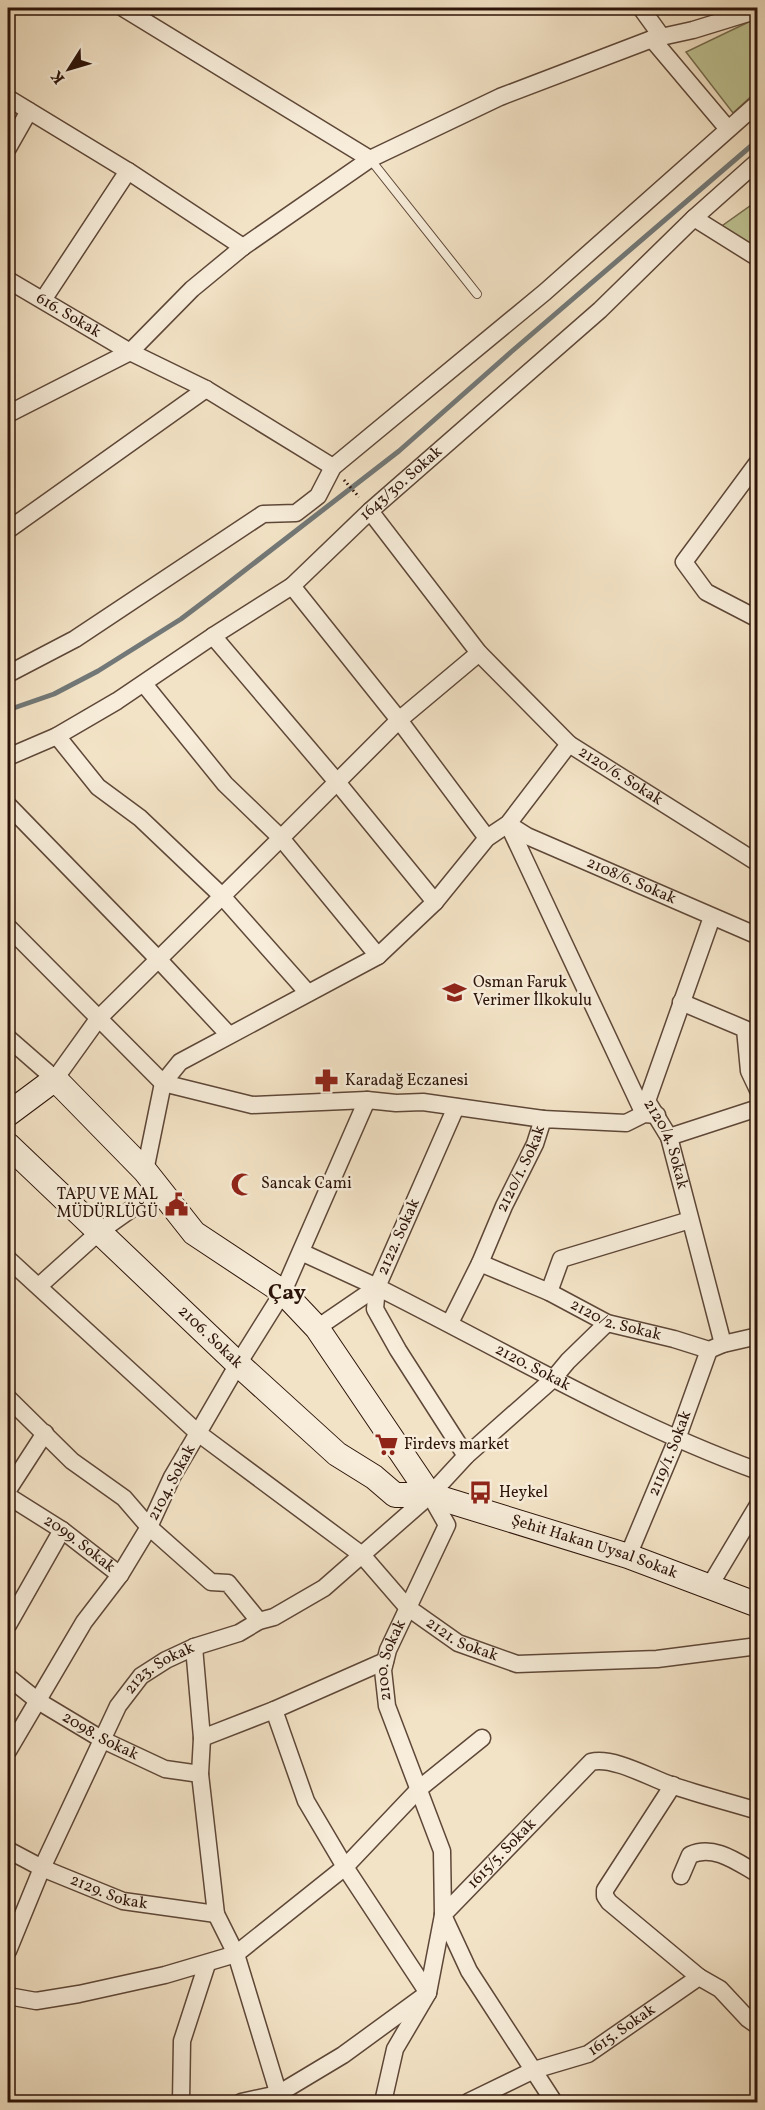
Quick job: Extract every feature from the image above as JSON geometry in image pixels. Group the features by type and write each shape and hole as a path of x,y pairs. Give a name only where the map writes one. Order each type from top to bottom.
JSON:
{"main road":[{"path":"8,1113 55,1079 153,1180 194,1233 283,1292 317,1328 430,1495"},
{"name":"2106. Sokak","path":"8,1145 237,1364 337,1454 374,1477 395,1495 430,1495"},
{"name":"Şehit Hakan Uysal Sokak","path":"430,1495 628,1556 758,1605"}],"street":[{"path":"123,8 370,159"},
{"path":"641,8 657,38 728,129"},
{"path":"8,414 130,352 192,289 243,247 370,159 500,97 657,38 758,10"},
{"path":"8,98 128,171 243,247"},
{"path":"8,674 75,639 263,514 296,513 318,495 335,470 545,292 758,103"},
{"path":"8,148 29,111"},
{"name":"1643/30. Sokak","path":"8,757 57,736 144,684 213,636 292,586 365,505 600,310 694,218 758,161"},
{"path":"43,300 128,171"},
{"path":"694,218 758,258"},
{"name":"616. Sokak","path":"8,280 130,352 206,389 335,470"},
{"path":"8,530 206,389"},
{"path":"758,462 684,562 705,592 758,619"},
{"path":"365,505 479,653 569,744"},
{"path":"292,586 399,720 487,838"},
{"path":"213,636 337,782 435,903"},
{"path":"8,1038 55,1079 98,1019 399,720 479,653"},
{"path":"144,684 225,784 281,838 378,956"},
{"path":"57,736 98,787 140,818 222,897 308,993"},
{"name":"2120/6. Sokak","path":"163,1083 180,1062 378,956 435,903 487,838 508,824 569,744 758,863"},
{"path":"8,806 229,1035"},
{"path":"508,824 650,1114"},
{"name":"2108/6. Sokak","path":"508,824 527,836 758,936"},
{"name":"2120/4. Sokak","path":"712,917 647,1101 650,1114 669,1137 690,1220 695,1230 716,1347"},
{"path":"8,927 163,1083 252,1105 367,1100 396,1103 423,1102 543,1119"},
{"path":"681,1002 746,1029 749,1071 758,1090"},
{"path":"39,1286 153,1180 163,1083"},
{"path":"198,1433 237,1364 283,1292 367,1100"},
{"name":"2122. Sokak","path":"456,1107 377,1287 375,1309 398,1350 466,1456"},
{"path":"669,1137 758,1108"},
{"name":"2120/1. Sokak","path":"450,1323 535,1144 543,1119 626,1123 650,1114"},
{"path":"549,1292 561,1259 690,1220"},
{"name":"2120. Sokak","path":"301,1252 450,1323 553,1379 677,1439 758,1471"},
{"name":"2104. Sokak","path":"8,1259 198,1433 172,1478 149,1527 120,1575 84,1622 8,1750"},
{"name":"2120/2. Sokak","path":"480,1263 549,1292 607,1323 716,1347 758,1336"},
{"path":"317,1328 377,1287"},
{"path":"430,1495 466,1456 553,1379 607,1323"},
{"name":"2119/1. Sokak","path":"628,1556 716,1347"},
{"path":"8,1398 72,1461 124,1498 149,1527 211,1582 228,1583 259,1621"},
{"path":"8,1490 45,1433"},
{"name":"2121. Sokak","path":"198,1433 362,1555 407,1607 458,1643 517,1664 657,1659 758,1646"},
{"name":"2123. Sokak","path":"8,1951 42,1868 118,1706 141,1676 166,1660 194,1647 239,1633 259,1621 274,1617 324,1588 430,1495"},
{"name":"2100. Sokak","path":"383,2103 395,2049 428,1993 443,1916 442,1851 387,1706 383,1670 407,1607 447,1525 430,1495"},
{"name":"2099. Sokak","path":"8,1496 62,1530 120,1575"},
{"path":"709,1587 758,1505"},
{"path":"8,1625 62,1530"},
{"path":"194,1647 202,1738 200,1774 216,1914 236,1954 280,2098"},
{"path":"202,1738 274,1710 385,1661"},
{"name":"2098. Sokak","path":"8,1677 38,1701 103,1740 165,1769 200,1774"},
{"path":"241,2103 280,2098 428,1993 345,1867 306,1801 274,1710"},
{"path":"8,1996 36,2001 69,1996 207,1964 236,1954 345,1867 420,1788 483,1738"},
{"name":"1615/5. Sokak","path":"443,1916 591,1762 599,1760 615,1764 673,1785 758,1811"},
{"path":"673,1785 605,1890 605,1896 609,1902 699,1977 720,1989 748,2019 758,2026"},
{"name":"2129. Sokak","path":"8,1850 42,1868 123,1901 216,1914"},
{"path":"681,1876 690,1855 701,1850 722,1854 758,1874"},
{"path":"443,1916 469,1971 554,2103"},
{"path":"181,2103 182,2041 207,1964"},
{"name":"1615. Sokak","path":"468,2103 534,2070 588,2054 699,1977"}],"lane":[{"path":"370,159 477,294"}],"path":[{"path":"335,470 365,505"}],"green space":[{"path":"757,18 757,91 733,113 686,52"},
{"path":"757,201 757,254 719,228"}],"waterway":[{"path":"8,710 54,694 98,671 181,619 222,588 399,451 758,140"}],"place":[{"name":"Osman Faruk Verimer İlkokulu","path":"455,992"},
{"name":"Karadağ Eczanesi","path":"327,1081"},
{"name":"Sancak Cami","path":"243,1184"},
{"name":"TAPU VE MAL MÜDÜRLÜĞÜ","path":"176,1204"},
{"name":"Firdevs market","path":"386,1445"},
{"name":"Heykel","path":"481,1493"}],"district":[{"name":"Çay","path":"287,1293"}]}
